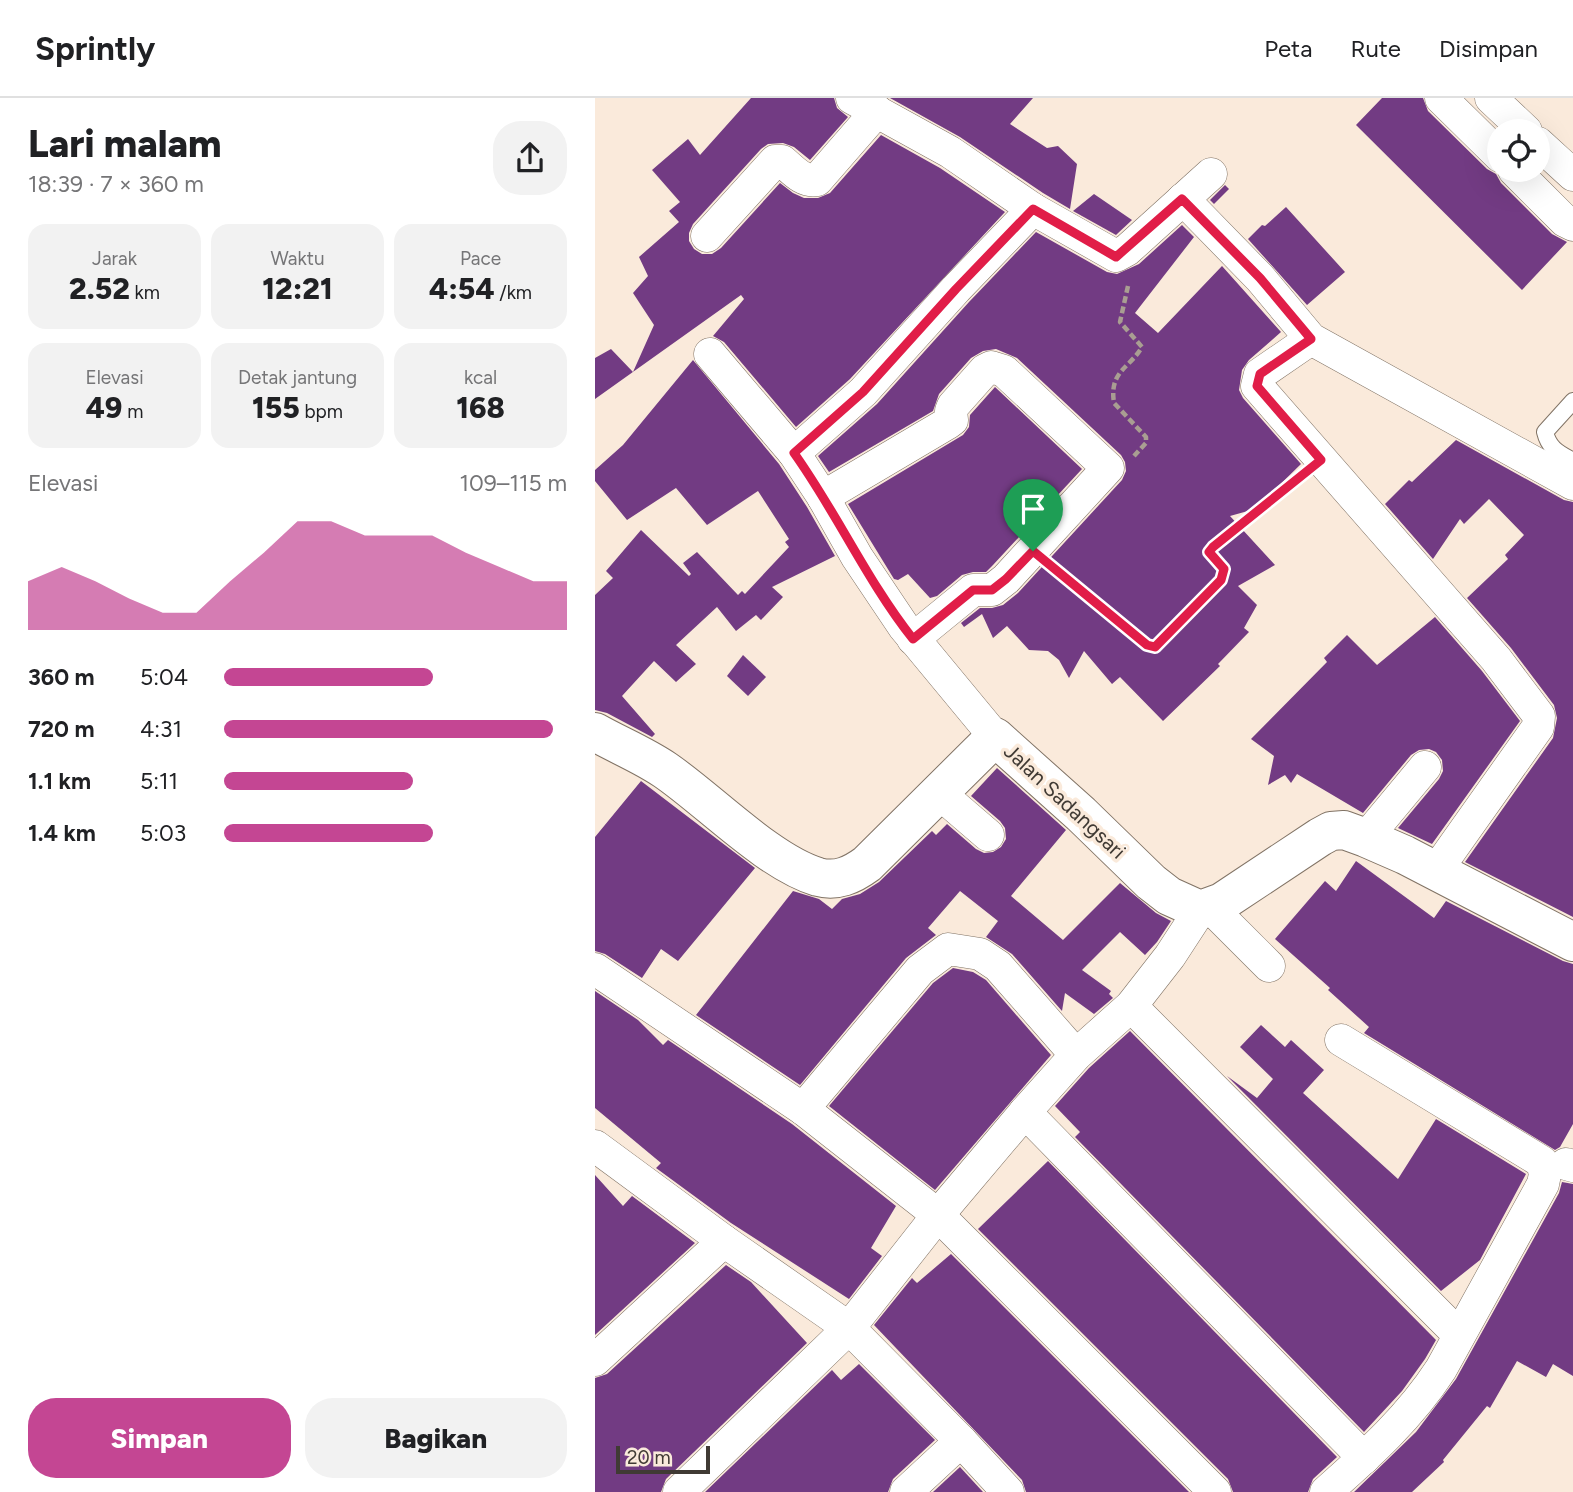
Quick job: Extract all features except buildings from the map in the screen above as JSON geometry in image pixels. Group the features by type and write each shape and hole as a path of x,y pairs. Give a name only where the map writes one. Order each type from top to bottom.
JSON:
{"street":[{"path":"1441,98 1487,143"},
{"path":"1490,98 1513,119"},
{"path":"707,236 775,161 782,161 811,182 817,180 865,104 950,152 1033,209 1116,257 1211,174"},
{"path":"1550,154 1573,175"},
{"path":"1526,182 1573,225"},
{"path":"1182,199 1260,278 1311,339 1573,484"},
{"path":"794,453 863,392 1033,209"},
{"path":"1311,339 1260,374 1257,386 1496,659 1539,716 1538,727 1436,871"},
{"path":"710,355 794,453 857,557 913,639 995,737"},
{"path":"823,497 952,420 953,406 985,370 991,367 1003,370 1104,464 1107,471 1062,516 1006,579 992,590 973,590 913,639"},
{"name":"Jalan Sadangsari","path":"595,732 666,771 784,860 820,878 837,879 852,875 867,864 995,737 1168,896 1205,908"},
{"path":"1366,838 1425,767"},
{"path":"938,792 988,835"},
{"path":"679,1492 849,1328 938,1215 1025,1112 1076,1055 1131,1006 1205,908 1222,902 1331,831 1345,830 1436,871 1573,942"},
{"path":"1205,908 1269,966"},
{"path":"803,1109 920,970 948,949 981,954 998,966 1076,1055"},
{"path":"595,969 803,1109 938,1215 1215,1492"},
{"path":"1131,1006 1459,1335"},
{"path":"1326,1492 1402,1422 1424,1395 1542,1184 1545,1168 1542,1162 1341,1040"},
{"path":"1025,1112 1364,1458"},
{"path":"596,1150 849,1328 1008,1492"},
{"path":"595,1360 724,1241"},
{"path":"906,1492 961,1441"}],"lane":[{"path":"1573,401 1545,432 1553,450 1573,461"}],"path":[{"path":"1107,471 1121,468 1142,449 1147,440 1145,434 1114,403 1113,398 1119,372 1142,347 1120,322 1129,283 1116,257"},
{"path":"1033,551 1147,645 1155,647 1221,580 1224,569 1209,552 1213,547 1321,460"}],"route":[{"path":"1182,199 1260,278 1311,339 1260,374 1257,386 1321,460 1213,547 1209,552 1224,569 1224,576 1155,647 1147,645 1033,551 992,590 973,590 913,639 857,557 794,453 863,392 1033,209 1116,257 1182,199"}]}
